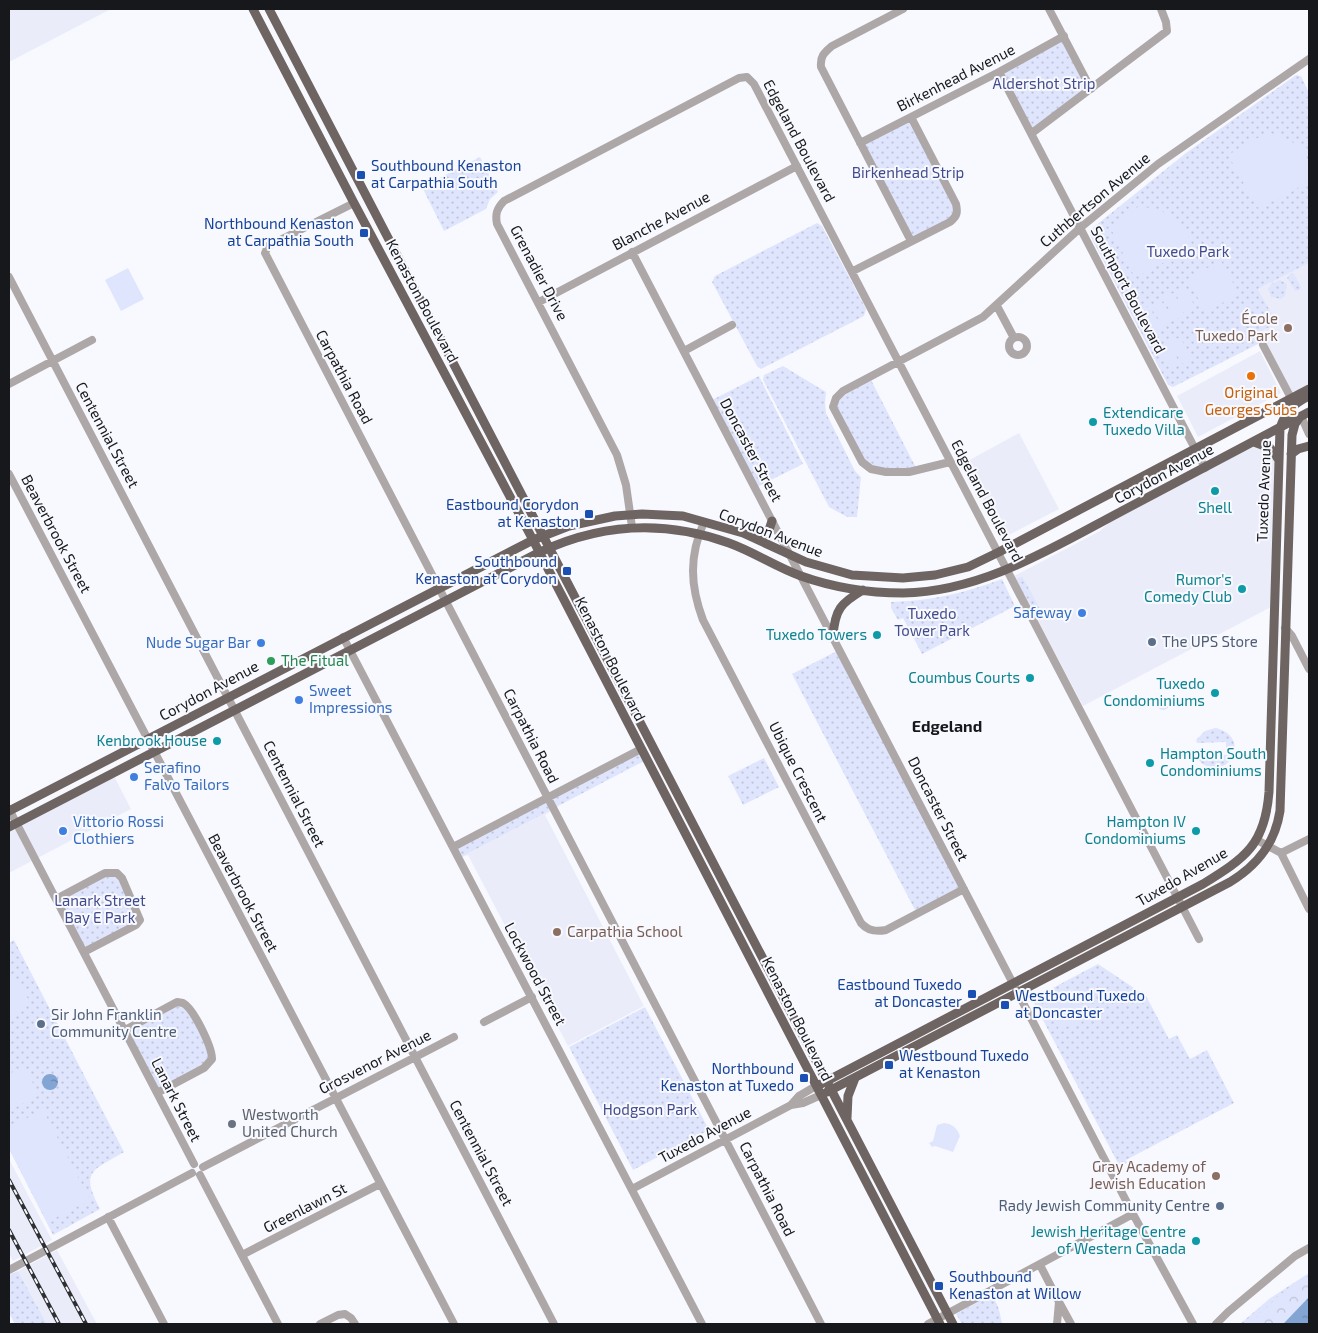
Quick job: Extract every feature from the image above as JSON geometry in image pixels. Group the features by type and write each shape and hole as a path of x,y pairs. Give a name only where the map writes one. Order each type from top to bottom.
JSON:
{"main road":[{"name":"Kenaston Boulevard","path":"253,9 540,552 938,1322"},
{"name":"Kenaston Boulevard","path":"269,9 953,1324"},
{"name":"Corydon Avenue","path":"9,810 542,535 569,526 630,514 683,516 758,539 806,562 852,575 903,578 935,575 968,567 1309,389"},
{"name":"Tuxedo Avenue","path":"816,1086 1178,898 1229,868 1257,840 1265,820 1269,792 1280,428 1288,411 1309,396"},
{"name":"Corydon Avenue","path":"13,825 446,600 540,552 576,536 632,527 656,527 699,534 729,543 802,576 824,583 863,590 904,593 939,589 973,581 1035,557 1309,412"},
{"name":"Tuxedo Avenue","path":"821,1095 1183,908 1242,875 1258,862 1268,846 1276,827 1280,806 1291,454 1292,435 1295,424 1300,416"},
{"path":"1254,442 1270,448 1279,460"},
{"path":"1291,454 1298,449 1309,446"},
{"path":"758,539 769,530 772,521"},
{"path":"762,557 768,544"},
{"path":"824,583 828,569"},
{"path":"833,636 834,620 839,609 844,603 863,590"},
{"path":"847,1121 846,1108 850,1086 856,1077"}],"street":[{"path":"903,9 832,46 823,53 820,67 911,241"},
{"path":"1049,9 1091,89"},
{"path":"1032,133 1167,31 1161,9"},
{"name":"Birkenhead Avenue","path":"860,143 999,72 1064,36"},
{"name":"Cuthbertson Avenue","path":"950,462 909,472 886,472 871,469 862,462 833,407 836,398 842,391 983,317 1080,228 1158,164 1309,59"},
{"name":"Southport Boulevard","path":"999,72 1205,468"},
{"name":"Edgeland Boulevard","path":"747,77 754,84 853,271 950,462 1199,939"},
{"name":"Grenadier Drive","path":"632,527 626,485 617,455 497,224 498,206 504,201 739,78 747,77"},
{"path":"853,271 950,222 956,217 958,211 956,204 911,117"},
{"name":"Blanche Avenue","path":"539,302 797,166"},
{"name":"Carpathia Road","path":"354,202 268,246 265,253 821,1324"},
{"name":"Doncaster Street","path":"632,252 1018,993 1194,1324"},
{"name":"Centennial Street","path":"9,276 554,1324"},
{"path":"997,306 1014,338"},
{"path":"684,351 732,325"},
{"path":"9,384 92,340"},
{"path":"1263,345 1291,398"},
{"path":"1300,416 1309,434"},
{"name":"Beaverbrook Street","path":"9,474 454,1324"},
{"name":"Ubique Crescent","path":"704,522 696,542 693,565 693,586 703,620 861,923 871,931 886,930 964,889"},
{"path":"1285,628 1292,636 1309,669"},
{"name":"Lockwood Street","path":"344,637 702,1324"},
{"path":"453,847 641,749"},
{"name":"Lanark Street","path":"9,810 13,825 56,899 194,1164 200,1164 198,1172"},
{"path":"1281,853 1309,838"},
{"path":"1257,840 1281,853 1309,909"},
{"path":"56,899 105,874 117,873 122,878 140,920 136,926 84,952"},
{"path":"1099,939 1104,949"},
{"path":"484,1022 532,997"},
{"path":"124,1030 177,1002 184,1003 191,1010 210,1047 212,1059 204,1068 157,1093"},
{"name":"Grosvenor Avenue","path":"9,1270 454,1037"},
{"name":"Tuxedo Avenue","path":"632,1188 790,1105 816,1086"},
{"name":"Tuxedo Avenue","path":"790,1105 803,1103 821,1095"},
{"path":"198,1172 278,1324"},
{"name":"Greenlawn St","path":"242,1255 380,1184"},
{"path":"928,1324 938,1322 948,1314 1134,1214"},
{"path":"108,1217 164,1324"},
{"path":"1216,1324 1295,1256 1309,1248"},
{"path":"1040,1265 1071,1324"},
{"path":"1057,1324 1059,1302"},
{"path":"320,1324 338,1315 345,1314 352,1318 355,1324"}],"shaded area":[{"path":"9,9 111,9 9,62"},
{"name":"École Tuxedo Park","path":"1309,263 1309,389 1291,398 1258,333 1277,323 1258,289"},
{"path":"1260,351 1281,393 1198,437 1177,396"},
{"path":"1019,433 1059,509 1003,538 964,463"},
{"path":"1256,446 1267,449 1276,462 1275,605 1083,706 1014,576 1100,531 1109,523"},
{"path":"114,776 131,809 9,873 9,832"},
{"name":"Carpathia School","path":"548,797 554,809 545,815 644,1006 568,1046 468,855 459,858"},
{"path":"9,1159 52,1240 13,1261 9,1254"},
{"path":"57,1250 97,1324 47,1324 18,1271"}],"green space":[{"name":"Aldershot Strip","path":"1064,36 1091,89 1032,133 999,72"},
{"name":"Tuxedo Park","path":"1296,75 1301,76 1309,93 1309,263 1258,289 1277,323 1258,333 1262,342 1173,387 1168,385 1090,235 1090,230 1186,153"},
{"name":"Birkenhead Strip","path":"911,117 956,204 956,217 911,241 860,143"},
{"path":"1268,132 1301,146 1309,162 1309,182 1260,208 1257,207 1228,155"},
{"path":"480,157 498,192 490,199 486,209 444,231 422,187"},
{"path":"1139,206 1160,210 1184,227 1193,247 1140,275 1133,274 1110,227"},
{"path":"817,223 822,226 866,309 864,316 761,369 757,366 712,282 715,276"},
{"path":"1221,261 1239,294 1205,312 1188,278"},
{"path":"128,268 144,299 121,311 105,280"},
{"path":"1291,273 1294,274 1301,287 1300,290 1295,291 1287,278"},
{"path":"1280,280 1287,284 1285,296 1281,299 1271,297 1268,289 1271,284"},
{"path":"1185,287 1196,309 1186,315 1175,292"},
{"path":"1173,293 1185,315 1175,320 1163,298"},
{"path":"1161,300 1172,321 1162,326 1151,305"},
{"path":"1149,306 1161,328 1150,333 1139,311"},
{"path":"1180,337 1192,358 1182,364 1170,342"},
{"path":"1169,343 1180,364 1170,370 1159,348"},
{"path":"783,366 826,392 826,413 855,471 861,477 857,517 847,517 829,507 763,380 764,375"},
{"path":"759,376 803,464 755,488 710,401"},
{"path":"869,376 918,470 886,472 862,462 833,407 836,398"},
{"path":"1022,576 1044,616 1038,616 1016,580"},
{"name":"Tuxedo Tower Park","path":"1002,579 1015,606 922,654 903,618 898,620 891,608 891,602 920,600 947,595"},
{"path":"837,651 960,889 916,912 792,674"},
{"path":"1161,698 1165,698 1169,704 1165,710 1161,710 1157,706 1157,702"},
{"path":"1215,728 1223,730 1232,738 1235,749 1226,749 1226,742 1197,743 1196,740 1205,731"},
{"path":"641,749 646,760 459,858 453,847"},
{"path":"1195,749 1205,750 1205,755 1231,755 1232,758 1222,766 1212,768 1201,763 1194,752"},
{"path":"764,758 779,787 743,805 728,776"},
{"name":"Lanark Street Bay E Park","path":"105,873 117,873 140,920 84,952 56,899"},
{"path":"14,940 124,1152 92,1173 90,1179 91,1187 100,1209 53,1235 9,1149 9,943"},
{"path":"1098,964 1146,996 1169,1039 1177,1035 1190,1059 1207,1050 1234,1103 1126,1160 1127,1163 1120,1167 1032,999","holes":["1073,989 1060,1029 1048,1008 1049,1000"]},
{"path":"9,976 17,982 31,1003 9,1018"},
{"path":"1073,989 1080,1004 1081,1015 1074,1023 1059,1029 1048,1008 1043,1006 1045,999 1050,1000"},
{"path":"172,1005 188,1006 212,1059 157,1093 125,1030"},
{"name":"Hodgson Park","path":"645,1007 709,1130 633,1170 569,1047"},
{"path":"24,1066 39,1095 9,1111 9,1074"},
{"path":"43,1110 90,1200 47,1222 9,1148 9,1127"},
{"path":"944,1123 954,1127 960,1136 953,1152 935,1146 932,1147 929,1143 933,1141 937,1125"},
{"path":"18,1271 47,1324 15,1324 9,1313 9,1275"},
{"path":"1309,1273 1309,1297 1283,1324 1240,1324 1269,1299"},
{"path":"1309,1276 1309,1297 1283,1324 1248,1324 1281,1294"},
{"path":"987,1297 992,1297 996,1303 1002,1324 962,1324 956,1314"}],"water":[{"path":"47,1074 53,1074 58,1079 56,1088 47,1090 42,1085 42,1079"},
{"path":"1309,1297 1309,1324 1283,1324 1286,1321"}],"railway":[{"path":"9,1180 86,1324"},
{"path":"9,1230 59,1324"}],"place":[{"name":"Southbound Kenaston at Carpathia South","path":"361,175"},
{"name":"Northbound Kenaston at Carpathia South","path":"364,233"},
{"name":"École Tuxedo Park","path":"1288,328"},
{"name":"Original Georges Subs","path":"1251,376"},
{"name":"Extendicare Tuxedo Villa","path":"1093,422"},
{"name":"Shell","path":"1215,491"},
{"name":"Eastbound Corydon at Kenaston","path":"589,514"},
{"name":"Southbound Kenaston at Corydon","path":"567,571"},
{"name":"Rumor's Comedy Club","path":"1242,589"},
{"name":"Safeway","path":"1082,613"},
{"name":"Tuxedo Towers","path":"877,635"},
{"name":"The UPS Store","path":"1152,642"},
{"name":"Nude Sugar Bar","path":"261,643"},
{"name":"The Fitual","path":"271,661"},
{"name":"Coumbus Courts","path":"1030,678"},
{"name":"Tuxedo Condominiums","path":"1215,693"},
{"name":"Sweet Impressions","path":"299,700"},
{"name":"Kenbrook House","path":"217,741"},
{"name":"Hampton South Condominiums","path":"1150,763"},
{"name":"Serafino Falvo Tailors","path":"134,777"},
{"name":"Vittorio Rossi Clothiers","path":"63,831"},
{"name":"Hampton IV Condominiums","path":"1196,831"},
{"name":"Carpathia School","path":"557,932"},
{"name":"Eastbound Tuxedo at Doncaster","path":"972,994"},
{"name":"Westbound Tuxedo at Doncaster","path":"1005,1005"},
{"name":"Sir John Franklin Community Centre","path":"41,1024"},
{"name":"Westbound Tuxedo at Kenaston","path":"889,1065"},
{"name":"Northbound Kenaston at Tuxedo","path":"804,1078"},
{"name":"Westworth United Church","path":"232,1124"},
{"name":"Gray Academy of Jewish Education","path":"1216,1176"},
{"name":"Rady Jewish Community Centre","path":"1220,1206"},
{"name":"Jewish Heritage Centre of Western Canada","path":"1196,1241"},
{"name":"Southbound Kenaston at Willow","path":"939,1286"}],"district":[{"name":"Edgeland","path":"947,726"}]}
